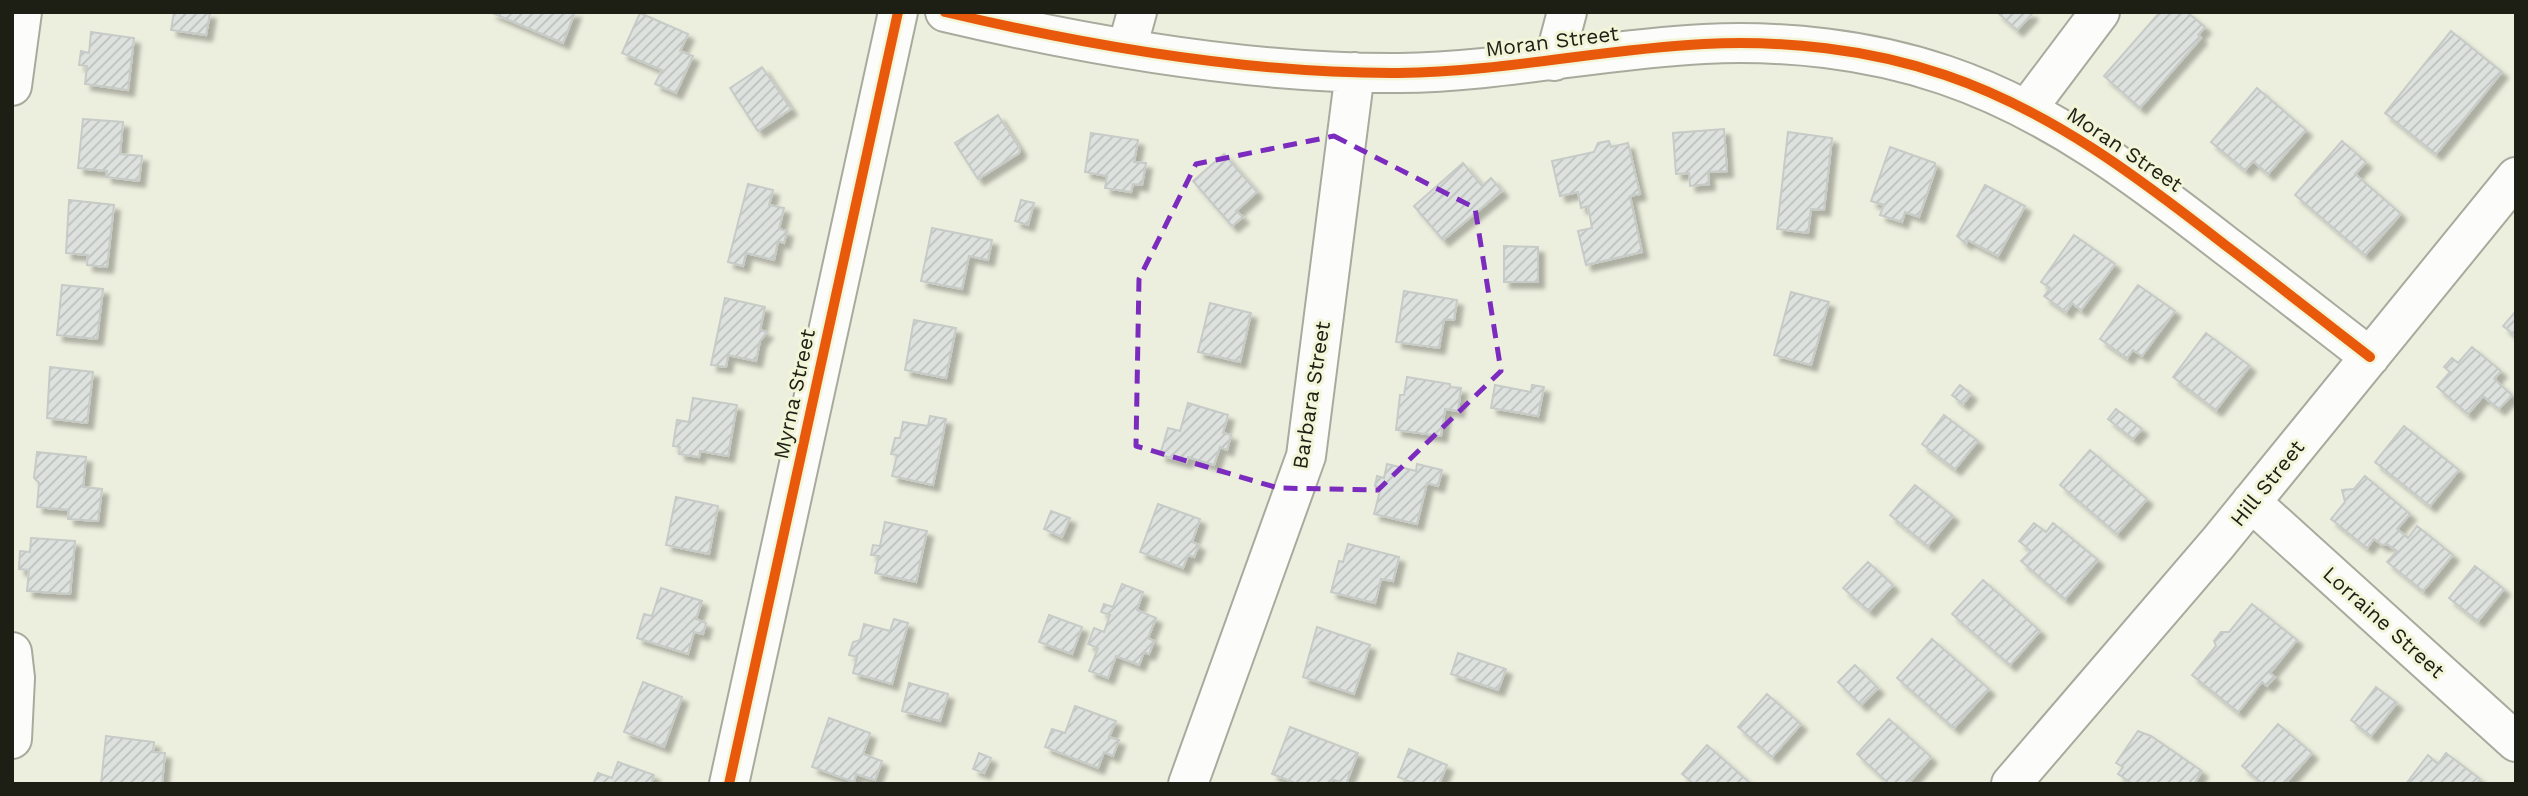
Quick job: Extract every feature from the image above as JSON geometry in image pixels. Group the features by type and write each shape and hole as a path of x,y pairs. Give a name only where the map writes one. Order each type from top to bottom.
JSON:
{"street":[{"path":"12,86 22,12"},
{"name":"Myrna Street","path":"729,784 898,12"},
{"name":"Moran Street","path":"945,12 1132,30 1282,67 1355,72 1445,71 1701,44 1770,44 1815,48 1904,63 1945,75 2027,110 2088,144 2168,200 2370,358"},
{"path":"1554,61 1567,12"},
{"path":"2027,110 2100,12"},
{"name":"Barbara Street","path":"1188,784 1306,456 1355,72"},
{"name":"Hill Street","path":"2011,784 2252,502 2516,177"},
{"name":"Lorraine Street","path":"2252,502 2516,742"},
{"path":"12,739 15,678 23,652"}],"highlighted area":[{"path":"1334,136 1475,208 1501,371 1378,490 1278,488 1136,446 1139,279 1196,164"}],"building":[{"path":"174,12 210,13 206,35 171,30"},
{"path":"490,12 575,12 563,43"},
{"path":"1997,12 2030,12 2032,14 2017,30"},
{"path":"2160,12 2187,12 2205,27 2198,35 2201,38 2140,108 2104,76"},
{"path":"640,13 688,34 680,51 693,56 676,93 655,84 662,70 622,53"},
{"path":"2451,31 2502,72 2436,154 2385,113"},
{"path":"91,32 134,38 128,90 85,84 87,66 79,65 81,51 89,53"},
{"path":"762,67 791,109 758,131 730,88"},
{"path":"2257,88 2306,130 2268,174 2253,161 2245,170 2211,142"},
{"path":"998,115 1020,149 1019,153 978,179 955,143"},
{"path":"83,119 123,122 120,154 142,156 139,181 106,177 107,171 78,168"},
{"path":"1724,129 1727,171 1708,172 1709,184 1690,186 1689,173 1676,174 1673,133"},
{"path":"1788,132 1832,138 1824,210 1811,209 1808,233 1777,229"},
{"path":"1091,133 1138,140 1134,162 1146,163 1142,185 1133,184 1131,192 1105,188 1107,176 1085,172"},
{"path":"1609,141 1611,147 1628,143 1640,194 1630,196 1642,252 1586,265 1578,231 1592,228 1588,206 1581,208 1578,192 1560,196 1552,161 1594,152 1598,143"},
{"path":"2342,141 2366,162 2355,174 2400,213 2365,255 2295,195"},
{"path":"1890,147 1935,163 1936,168 1919,217 1905,212 1902,222 1880,215 1884,205 1871,201"},
{"path":"1224,154 1257,192 1236,211 1243,217 1232,226 1193,181"},
{"path":"1463,163 1482,186 1491,178 1502,191 1443,240 1414,206"},
{"path":"748,184 773,190 769,205 784,208 779,229 787,231 784,243 778,241 774,260 746,253 743,266 728,262"},
{"path":"1985,185 2025,206 1998,256 1968,240 1966,244 1957,236"},
{"path":"69,200 114,205 107,267 87,265 88,255 66,253"},
{"path":"1021,200 1034,203 1028,225 1015,221"},
{"path":"932,228 992,240 988,260 969,256 962,289 921,281"},
{"path":"2074,235 2115,264 2081,310 2072,303 2066,312 2044,296 2050,288 2041,282"},
{"path":"1504,246 1538,247 1538,282 1504,282"},
{"path":"62,285 103,289 97,339 57,335"},
{"path":"2138,285 2175,311 2142,356 2133,350 2127,358 2100,339"},
{"path":"1404,291 1457,300 1454,320 1444,319 1439,348 1396,342"},
{"path":"1791,292 1829,302 1811,365 1774,355"},
{"path":"725,298 765,307 760,330 767,332 760,341 756,361 728,355 726,367 711,365"},
{"path":"1210,303 1251,313 1240,362 1198,352"},
{"path":"2516,311 2516,336 2503,326"},
{"path":"914,320 956,328 946,378 905,370"},
{"path":"2206,333 2250,366 2216,410 2173,377"},
{"path":"2472,347 2501,371 2494,379 2512,395 2499,409 2483,396 2468,414 2437,387 2450,372 2444,367 2452,358 2458,363"},
{"path":"50,367 93,372 87,423 47,418"},
{"path":"1407,377 1461,388 1458,411 1445,409 1441,436 1396,430 1400,395 1404,395"},
{"path":"1495,385 1531,392 1532,385 1544,387 1538,416 1491,408"},
{"path":"1960,385 1971,394 1963,404 1952,395"},
{"path":"693,398 737,405 728,456 700,451 699,457 679,454 680,447 673,446 677,420 689,422"},
{"path":"1188,403 1228,415 1223,433 1231,435 1227,450 1220,447 1214,465 1188,457 1186,462 1160,455 1168,428 1180,431"},
{"path":"2116,409 2142,429 2133,439 2108,419"},
{"path":"1944,415 1978,441 1955,469 1922,444"},
{"path":"930,416 946,419 933,485 892,476 897,455 891,454 895,438 900,438 903,422 928,426"},
{"path":"2404,426 2459,470 2430,506 2375,462"},
{"path":"2090,450 2147,499 2117,534 2060,485"},
{"path":"37,452 86,457 83,487 102,489 98,521 68,519 69,510 37,507 39,483 34,478"},
{"path":"1387,464 1416,471 1417,464 1442,470 1438,486 1427,483 1417,524 1374,514 1381,487 1375,486 1377,476 1384,478"},
{"path":"2365,476 2410,514 2397,529 2408,538 2417,526 2453,555 2423,591 2387,562 2397,551 2374,539 2367,548 2331,519 2345,502 2342,490 2354,489"},
{"path":"1915,485 1953,516 1928,546 1890,515"},
{"path":"676,497 718,506 709,554 666,545"},
{"path":"1158,504 1200,519 1192,542 1199,545 1194,557 1188,555 1183,568 1140,552"},
{"path":"1051,511 1070,518 1062,537 1044,529"},
{"path":"885,522 927,531 916,582 875,573 879,556 871,555 873,545 880,546"},
{"path":"2034,523 2046,532 2053,523 2098,560 2065,599 2021,561 2031,551 2019,541"},
{"path":"31,538 75,541 70,594 27,591 29,570 19,569 20,551 30,552"},
{"path":"1348,544 1399,557 1393,581 1381,579 1375,603 1331,592 1339,561 1343,562"},
{"path":"1868,562 1893,585 1869,611 1843,588"},
{"path":"2475,566 2504,589 2478,621 2449,598"},
{"path":"1983,580 2040,631 2010,665 1952,614"},
{"path":"1122,584 1143,592 1137,610 1156,618 1148,638 1154,641 1149,654 1144,652 1139,665 1116,656 1108,678 1089,671 1098,648 1088,644 1094,628 1104,632 1110,615 1101,612 1104,604 1113,607"},
{"path":"661,588 702,601 696,619 706,623 703,634 694,632 688,654 637,638 644,614 652,616"},
{"path":"2252,604 2297,640 2270,673 2275,677 2267,686 2262,682 2238,712 2192,675 2216,646 2214,641 2221,632 2229,632"},
{"path":"1049,615 1082,627 1072,654 1039,642"},
{"path":"894,619 908,623 892,684 853,673 857,657 849,655 853,642 860,640 864,624 890,631"},
{"path":"1317,627 1370,645 1354,694 1303,677"},
{"path":"1932,639 1989,689 1954,728 1897,678"},
{"path":"1458,653 1506,669 1498,690 1451,674"},
{"path":"1855,665 1878,688 1861,705 1838,682"},
{"path":"643,682 682,697 664,747 624,732"},
{"path":"909,683 948,694 940,721 902,711"},
{"path":"2376,687 2397,703 2371,736 2351,720"},
{"path":"1767,694 1801,724 1772,757 1738,727"},
{"path":"1075,706 1116,721 1109,737 1119,740 1113,756 1104,752 1098,768 1045,747 1052,729 1065,733"},
{"path":"829,718 870,733 863,754 882,761 875,780 856,774 854,782 812,767"},
{"path":"1889,719 1931,757 1908,784 1889,784 1857,754"},
{"path":"2278,724 2312,753 2285,784 2263,784 2242,766"},
{"path":"1290,727 1358,753 1346,784 1332,779 1331,784 1298,784 1272,774"},
{"path":"2138,731 2151,736 2202,771 2194,784 2133,784 2118,774 2123,767 2116,763"},
{"path":"106,736 154,742 153,752 165,753 162,784 101,784"},
{"path":"1707,745 1750,784 1694,784 1682,774"},
{"path":"1409,749 1447,765 1439,784 1416,784 1398,777"},
{"path":"979,753 991,758 984,773 973,769"},
{"path":"2446,753 2480,779 2476,784 2406,784 2428,755 2438,764"},
{"path":"618,762 654,775 651,784 593,784 598,773 612,778"}],"cycle path":[{"path":"729,784 898,12"},
{"path":"945,12 1113,47 1286,69 1437,72 1628,50 1734,43 1826,48 1916,66 1984,90 2021,107 2092,148 2159,195 2370,357"}]}
